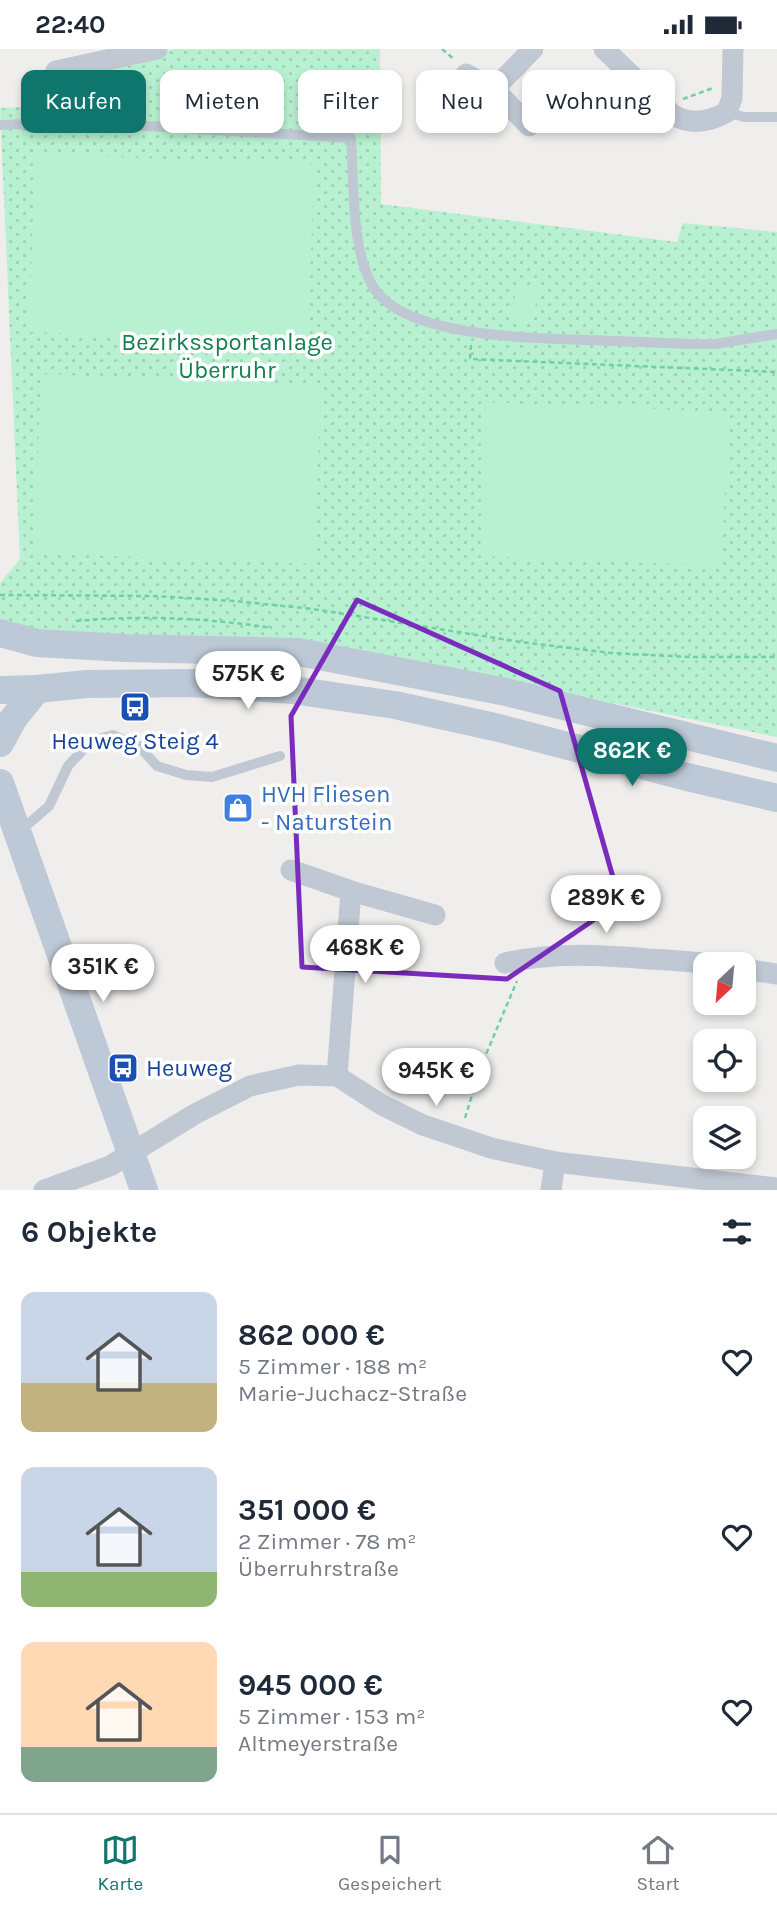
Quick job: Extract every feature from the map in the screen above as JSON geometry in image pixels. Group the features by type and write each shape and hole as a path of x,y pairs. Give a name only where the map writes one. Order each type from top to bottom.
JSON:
{"main road":[{"path":"0,633 37,643 298,652 506,692 777,758"},
{"path":"0,651 37,643"},
{"path":"0,690 87,684 192,683 292,690 382,703 499,728 777,798"},
{"path":"0,743 13,719 37,689"},
{"path":"0,783 144,1190"}],"street":[{"path":"61,70 157,49"},
{"path":"508,75 534,49"},
{"path":"604,49 626,70"},
{"path":"675,115 682,121 692,122 718,117 727,112 732,98 733,49"},
{"path":"508,104 522,119"},
{"path":"290,870 435,915"},
{"path":"337,1076 352,891"},
{"path":"515,960 562,956 693,963"},
{"path":"756,971 777,974"},
{"path":"44,1190 110,1166 195,1114 250,1086 299,1075 337,1076 382,1105 423,1125 491,1148 555,1162 777,1188"},
{"path":"551,1190 555,1162"}],"lane":[{"path":"727,112 744,117 777,117"},
{"path":"0,125 76,121 351,138 357,233 362,263 373,288 396,310 448,327 511,337 694,344 715,344 777,334"},
{"path":"16,834 49,806 68,766 91,741 113,735 139,746 157,766 186,775 212,777 280,756"}],"path":[{"path":"675,102 733,82"},
{"path":"471,346 470,359 777,372"},
{"path":"0,595 92,594 235,601 611,653 777,657"},
{"path":"459,1138 481,1066 513,993 515,960"}],"highlighted area":[{"path":"357,600 560,691 620,902 507,979 302,967 291,716"}],"green space":[{"name":"Bezirkssportanlage Überruhr","path":"175,49 380,49 380,70 298,70 298,133 381,133 381,204 677,242 683,223 777,232 777,737 467,673 28,630 0,623 0,583 20,559 0,108 21,107 21,133 146,133 146,70 77,70"},
{"path":"35,154 314,164 308,343 29,332"},
{"path":"516,285 538,287 533,322 512,320"},
{"path":"41,374 321,385 314,564 34,553"},
{"path":"486,402 728,412 722,566 480,556"}],"place":[{"name":"Heuweg Steig 4","path":"135,707"},
{"name":"HVH Fliesen - Naturstein","path":"238,808"},
{"name":"Heuweg","path":"123,1068"}]}
